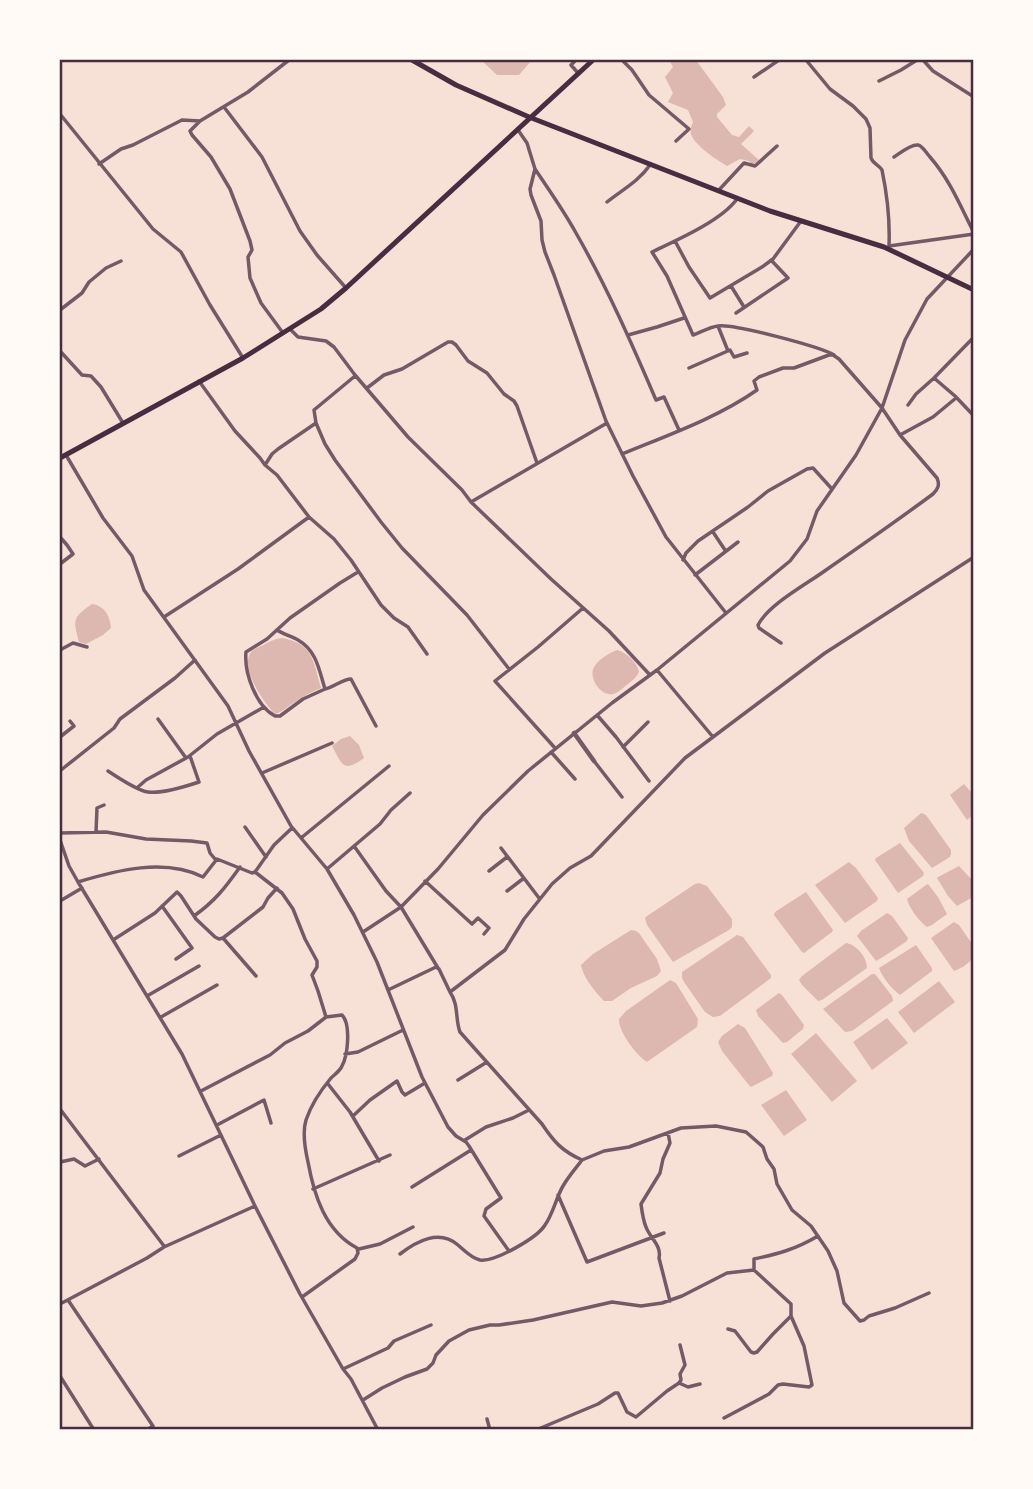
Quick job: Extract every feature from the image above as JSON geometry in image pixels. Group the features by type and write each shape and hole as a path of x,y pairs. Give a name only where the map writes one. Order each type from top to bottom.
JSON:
{"main road":[{"path":"414,60 456,85 509,109 737,199 886,247 974,290"},
{"path":"60,458 243,358 321,309 593,60"}],"street":[{"path":"284,333 261,303 250,278 250,241 230,189 211,157 190,131 200,121 248,92 289,60"},
{"path":"576,60 571,65 578,73"},
{"path":"622,60 649,95 689,129 676,141"},
{"path":"754,77 779,60"},
{"path":"806,60 823,83 869,123 871,158 882,170 886,191 890,227 886,247 974,233 953,188 922,146 912,146 894,157"},
{"path":"879,81 918,60"},
{"path":"925,62 935,60"},
{"path":"925,62 945,80 974,97"},
{"path":"224,107 262,157 300,231 346,288"},
{"path":"60,114 153,229 181,252 243,358"},
{"path":"99,164 121,149 182,120 200,121"},
{"path":"517,129 527,143 535,169 577,234 628,335 656,400 664,397 679,430"},
{"path":"718,191 744,163 755,166 777,146"},
{"path":"607,202 634,183 650,165"},
{"path":"535,169 530,189 541,221 545,252 607,423 666,537 726,613"},
{"path":"737,199 725,211 652,252 667,276 692,335 718,326 739,327 826,351 836,357 882,408 900,435 939,482 937,490 785,598 762,618 759,628 781,643"},
{"path":"675,241 710,298 771,260 801,221"},
{"path":"363,932 401,907 438,869 483,815 528,771 790,561 807,539 817,511 856,455 882,408 905,340 928,299 974,249"},
{"path":"736,313 788,278 771,260"},
{"path":"60,310 82,293 89,282 106,268 121,261"},
{"path":"731,286 744,307"},
{"path":"628,335 684,318"},
{"path":"718,326 728,351 730,350 734,357 747,353"},
{"path":"290,329 302,339 322,340 331,344 408,437 471,502 609,631 650,675"},
{"path":"908,405 974,337"},
{"path":"367,388 384,375 402,369 452,342 468,361 487,373 517,405 537,463"},
{"path":"60,351 82,375 91,376 101,387 123,423"},
{"path":"689,368 728,351"},
{"path":"622,454 746,397 757,390 754,381 759,377 829,355 836,357"},
{"path":"355,375 314,410 325,444 381,523 460,608 509,669"},
{"path":"934,378 974,416"},
{"path":"200,382 265,466 277,475 309,517 334,539 381,605 408,627 428,654"},
{"path":"900,435 933,417 956,398"},
{"path":"265,466 272,454 316,423"},
{"path":"471,502 607,423"},
{"path":"66,455 103,518 132,556 144,590 228,706 292,828 327,869 363,932 425,1083 448,1126 456,1136 464,1140 501,1198 486,1209 484,1216 509,1251"},
{"path":"683,560 695,544 768,491 807,469 813,468 833,489"},
{"path":"164,617 238,569 309,517"},
{"path":"713,532 726,551"},
{"path":"60,537 73,554 60,565"},
{"path":"695,575 738,542"},
{"path":"450,992 505,950 524,919 561,875 591,856 677,765 825,653 974,557"},
{"path":"358,572 290,618 248,650 246,656 250,681 264,707 271,714 280,716 303,699 350,678 376,726"},
{"path":"575,779 495,682 583,608"},
{"path":"277,630 295,638 316,657 325,689"},
{"path":"60,650 73,643 87,647"},
{"path":"61,770 195,660"},
{"path":"657,670 713,737"},
{"path":"138,788 146,780 188,757 209,740 264,707"},
{"path":"597,715 649,781"},
{"path":"108,771 148,792 199,782 188,757 159,719"},
{"path":"60,737 74,726 70,721"},
{"path":"623,747 648,722"},
{"path":"574,733 622,797"},
{"path":"262,773 332,743"},
{"path":"301,838 389,766"},
{"path":"327,869 380,824 410,793"},
{"path":"96,832 97,808 104,805"},
{"path":"245,827 266,857"},
{"path":"255,872 292,828"},
{"path":"60,833 106,832 146,839 206,843 215,859 255,872 277,888 293,909 317,961 312,975 326,1017"},
{"path":"60,840 69,866 201,1091 255,1206 302,1297 378,1430"},
{"path":"354,846 386,891 401,907 439,970 454,998 460,1032 542,1124 553,1142 582,1160"},
{"path":"500,848 540,898"},
{"path":"489,871 507,857"},
{"path":"78,882 121,871 156,867 187,871 203,877 215,859"},
{"path":"194,916 211,904 240,867"},
{"path":"507,891 524,878"},
{"path":"425,881 472,924 478,918 489,928 484,934"},
{"path":"60,901 82,888"},
{"path":"113,940 155,913 177,892 194,916 215,937 223,938 263,907 277,888"},
{"path":"162,906 192,948 176,959"},
{"path":"223,938 256,976"},
{"path":"147,996 199,965"},
{"path":"388,990 433,968 439,970"},
{"path":"160,1017 217,985"},
{"path":"201,1091 262,1059 326,1017 342,1015 347,1021 348,1036 341,1069 318,1095 305,1122 305,1148 313,1189 335,1230 357,1248 380,1244 413,1227"},
{"path":"345,1054 358,1052 403,1030"},
{"path":"458,1080 487,1062"},
{"path":"352,1116 397,1081 405,1095 425,1083"},
{"path":"327,1084 352,1116 379,1161"},
{"path":"217,1125 264,1100 271,1122"},
{"path":"60,1109 164,1247"},
{"path":"464,1140 486,1127 529,1110"},
{"path":"400,1254 429,1237 446,1238 455,1242 469,1255 481,1260 509,1251 529,1240 545,1226 563,1184 582,1160 681,1128 716,1126 746,1132 763,1147 774,1169 777,1184 792,1210 811,1226 828,1251 836,1270 844,1304 860,1321 929,1293"},
{"path":"668,1133 670,1143 660,1173 641,1204 645,1225 661,1253 659,1258 670,1301"},
{"path":"179,1156 221,1135"},
{"path":"411,1187 471,1150"},
{"path":"313,1189 390,1155"},
{"path":"60,1162 74,1159 85,1166 99,1159"},
{"path":"558,1195 587,1262 664,1233"},
{"path":"60,1304 164,1247 255,1206"},
{"path":"724,1418 769,1394 778,1385 812,1385 803,1342 791,1316 791,1304 754,1270 754,1259 799,1247 818,1236"},
{"path":"302,1297 355,1259 357,1248"},
{"path":"356,1256 362,1254 365,1248"},
{"path":"362,1401 427,1368 449,1340 469,1330 533,1320 612,1302 641,1306 662,1303 727,1273 754,1270"},
{"path":"67,1300 153,1426 147,1430"},
{"path":"728,1329 735,1331 754,1353 791,1316"},
{"path":"343,1369 388,1348 394,1341 431,1325"},
{"path":"536,1430 597,1404 615,1393 618,1393 627,1412 636,1417 681,1380 680,1374 685,1365 680,1345"},
{"path":"60,1377 94,1430"},
{"path":"679,1383 688,1387 700,1384"},
{"path":"487,1419 490,1430"}],"shaded area":[{"path":"481,60 532,60 519,75 497,75"},
{"path":"669,60 696,60 726,105 717,117 732,135 739,137 749,126 754,131 741,144 759,160 752,165 749,161 740,159 727,166 696,143 691,134 693,122 688,110 668,102 673,93 665,77 673,67"},
{"path":"92,604 106,612 111,628 86,644 79,642 76,620"},
{"path":"282,638 306,649 314,662 321,688 275,714 254,684 248,666 252,651"},
{"path":"617,650 631,658 639,672 620,691 609,694 597,686 593,671 601,659"},
{"path":"350,736 359,745 364,758 348,766 341,763 332,746"},
{"path":"964,784 973,794 973,815 967,820 950,795"},
{"path":"921,813 926,815 951,850 950,857 932,868 909,841 904,828"},
{"path":"900,843 924,873 898,893 875,860"},
{"path":"849,862 878,898 845,923 815,885"},
{"path":"959,866 973,881 973,897 957,906 937,878"},
{"path":"699,883 707,886 732,919 732,927 673,962 645,918"},
{"path":"928,884 947,914 927,927 915,914 907,899"},
{"path":"806,892 833,930 804,953 774,915"},
{"path":"887,913 908,938 876,961 857,936"},
{"path":"954,922 973,945 974,958 954,971 931,938"},
{"path":"631,930 639,933 657,959 661,971 657,976 631,988 612,1001 604,1001 593,989 581,965 593,954"},
{"path":"737,935 743,937 771,978 720,1016 713,1017 705,1012 684,982 682,972"},
{"path":"846,943 861,952 867,968 818,1001 799,980"},
{"path":"916,945 932,971 900,995 888,983 879,968"},
{"path":"875,974 893,1001 852,1031 845,1032 823,1009"},
{"path":"670,980 676,983 698,1019 697,1027 647,1062 628,1042 621,1030 619,1019 626,1011"},
{"path":"939,981 955,1002 914,1033 898,1012"},
{"path":"779,993 804,1025 803,1029 783,1043 758,1016 756,1010"},
{"path":"887,1018 908,1043 872,1070 853,1042"},
{"path":"738,1024 745,1028 773,1073 751,1087 718,1042"},
{"path":"816,1033 857,1081 832,1102 791,1054"},
{"path":"786,1090 807,1120 784,1136 761,1105"}]}
